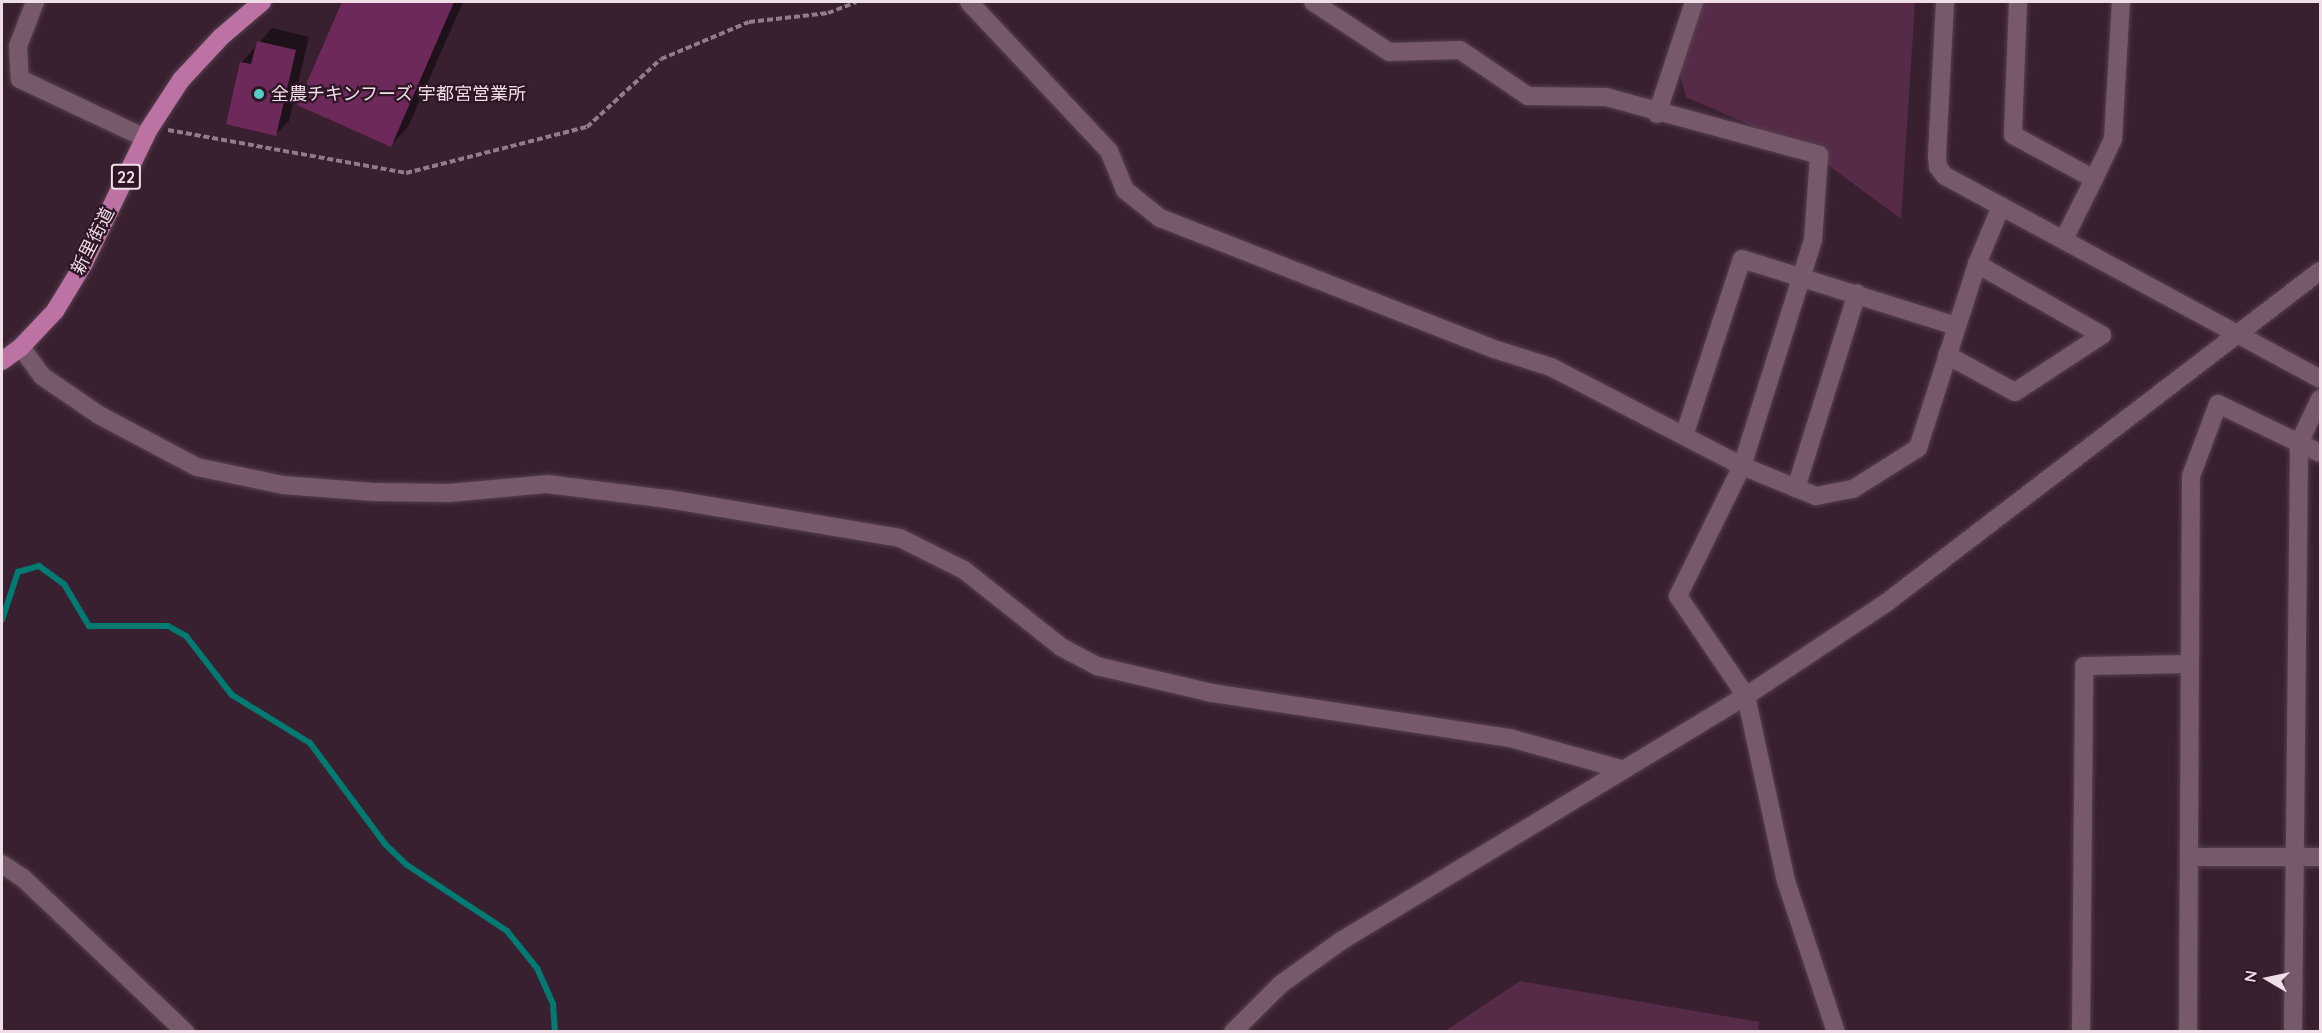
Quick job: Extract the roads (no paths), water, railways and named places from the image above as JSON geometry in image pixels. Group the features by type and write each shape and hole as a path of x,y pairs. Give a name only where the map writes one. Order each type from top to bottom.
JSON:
{"main road":[{"name":"新里街道","path":"2,361 21,347 55,311 83,265 147,133 182,80 221,37 262,2"}],"street":[{"path":"35,2 18,46 20,79 147,133"},
{"path":"969,2 1109,151 1125,190 1160,218 1494,349 1551,367 1742,465 1816,496 1853,489 1918,448 1977,264 2001,206"},
{"path":"1313,2 1389,52 1460,50 1528,96 1606,98 1657,114 1819,155 1813,240 1742,465 1678,596 1746,696 1786,881 1826,1011 1836,1032"},
{"path":"1657,114 1694,2"},
{"path":"1945,2 1938,167 1945,176 2320,379"},
{"path":"2018,2 2013,135 2094,179"},
{"path":"2064,239 2113,139 2121,2"},
{"path":"1684,436 1742,259 1802,275 1956,326"},
{"path":"1947,356 2015,392 2102,334 1977,264"},
{"path":"1233,1032 1281,984 1341,941 1621,769 1746,696 1886,603 2320,271"},
{"path":"1796,489 1857,293"},
{"path":"21,347 42,376 99,415 196,467 283,485 374,492 449,492 547,484 668,499 900,538 964,570 1061,647 1097,666 1212,693 1510,738 1621,769"},
{"path":"2294,1032 2299,443 2320,399"},
{"path":"2188,1032 2191,476 2218,404 2320,453"},
{"path":"2081,1032 2084,666 2190,663"},
{"path":"2189,857 2320,857"},
{"path":"2,864 23,878 185,1032"}],"waterway":[{"path":"2,620 18,572 39,566 64,584 89,626 168,626 186,636 232,695 310,743 385,844 407,865 507,931 537,968 553,1004 555,1032"}],"place":[{"name":"全農チキンフーズ 宇都宮営業所","path":"259,94"}]}
